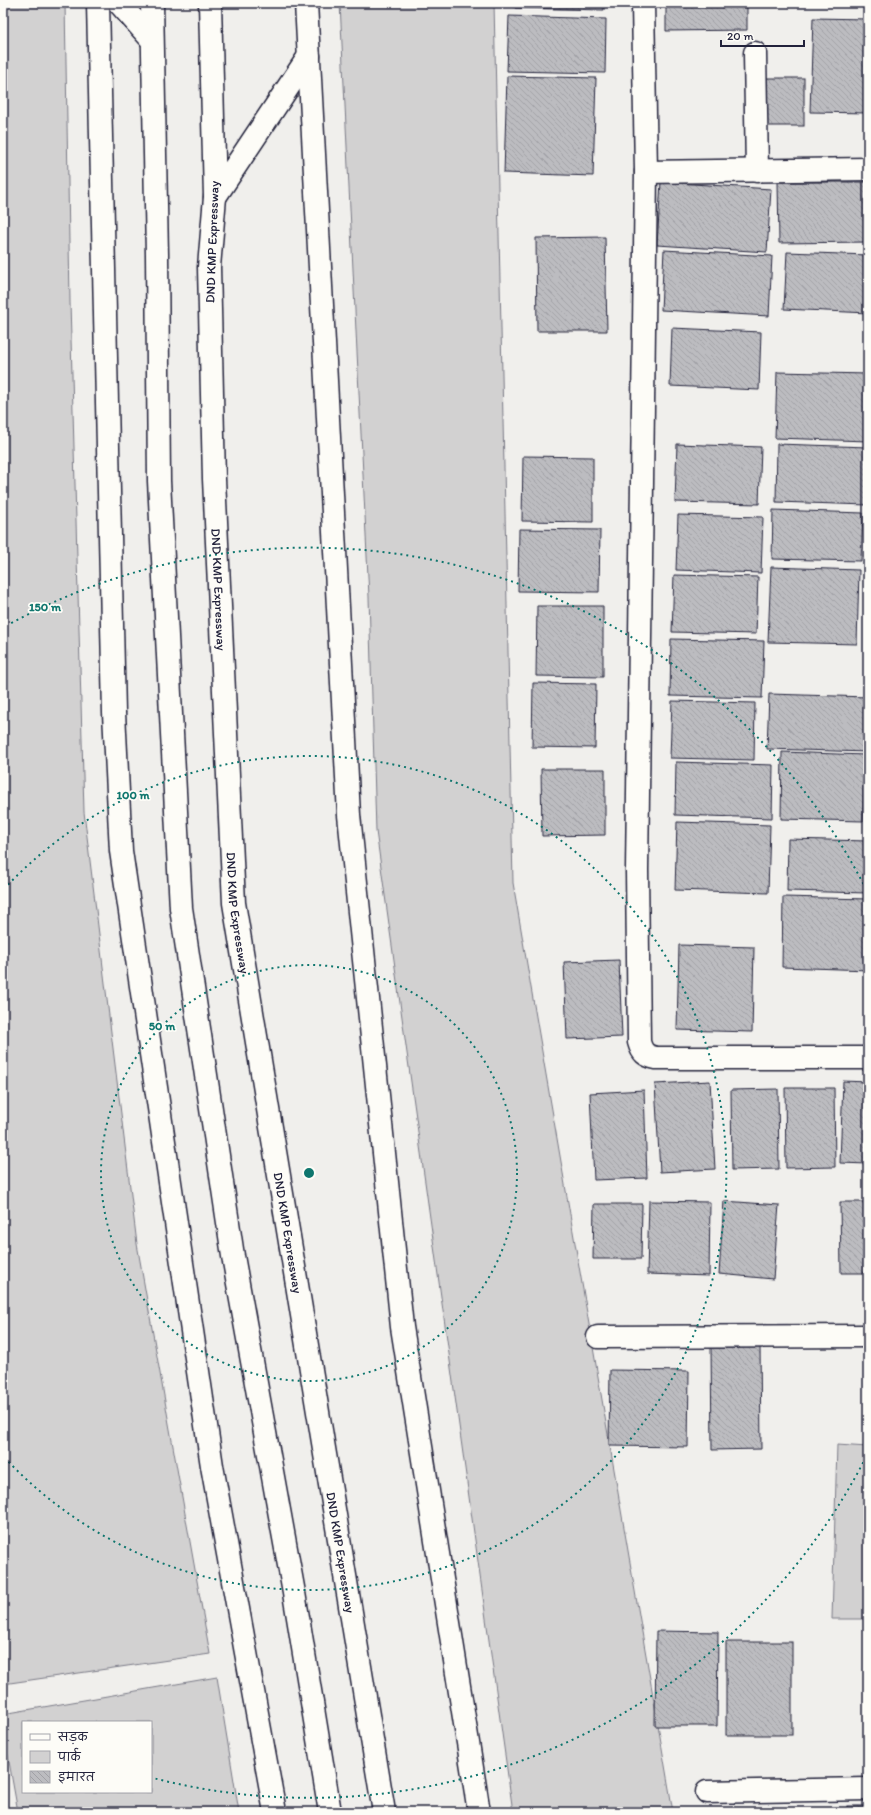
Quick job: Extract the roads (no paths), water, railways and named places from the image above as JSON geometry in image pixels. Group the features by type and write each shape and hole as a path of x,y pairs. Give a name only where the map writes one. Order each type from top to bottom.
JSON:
{"main road":[{"path":"98,3 114,714 121,851 212,1466 275,1812"},
{"path":"119,3 152,40"},
{"path":"152,3 157,255 159,481 181,908 233,1256 294,1593 330,1812"},
{"name":"DND KMP Expressway","path":"210,3 215,197 209,267 214,479 234,903 384,1812"},
{"path":"306,3 349,815 402,1327 478,1812"},
{"path":"643,3 646,172 637,870 639,1042 641,1050 647,1056 656,1058 868,1058"},
{"path":"755,52 757,171"},
{"path":"215,197 309,56"},
{"path":"646,172 868,169"},
{"path":"598,1337 868,1336"},
{"path":"707,1792 868,1789"}]}
